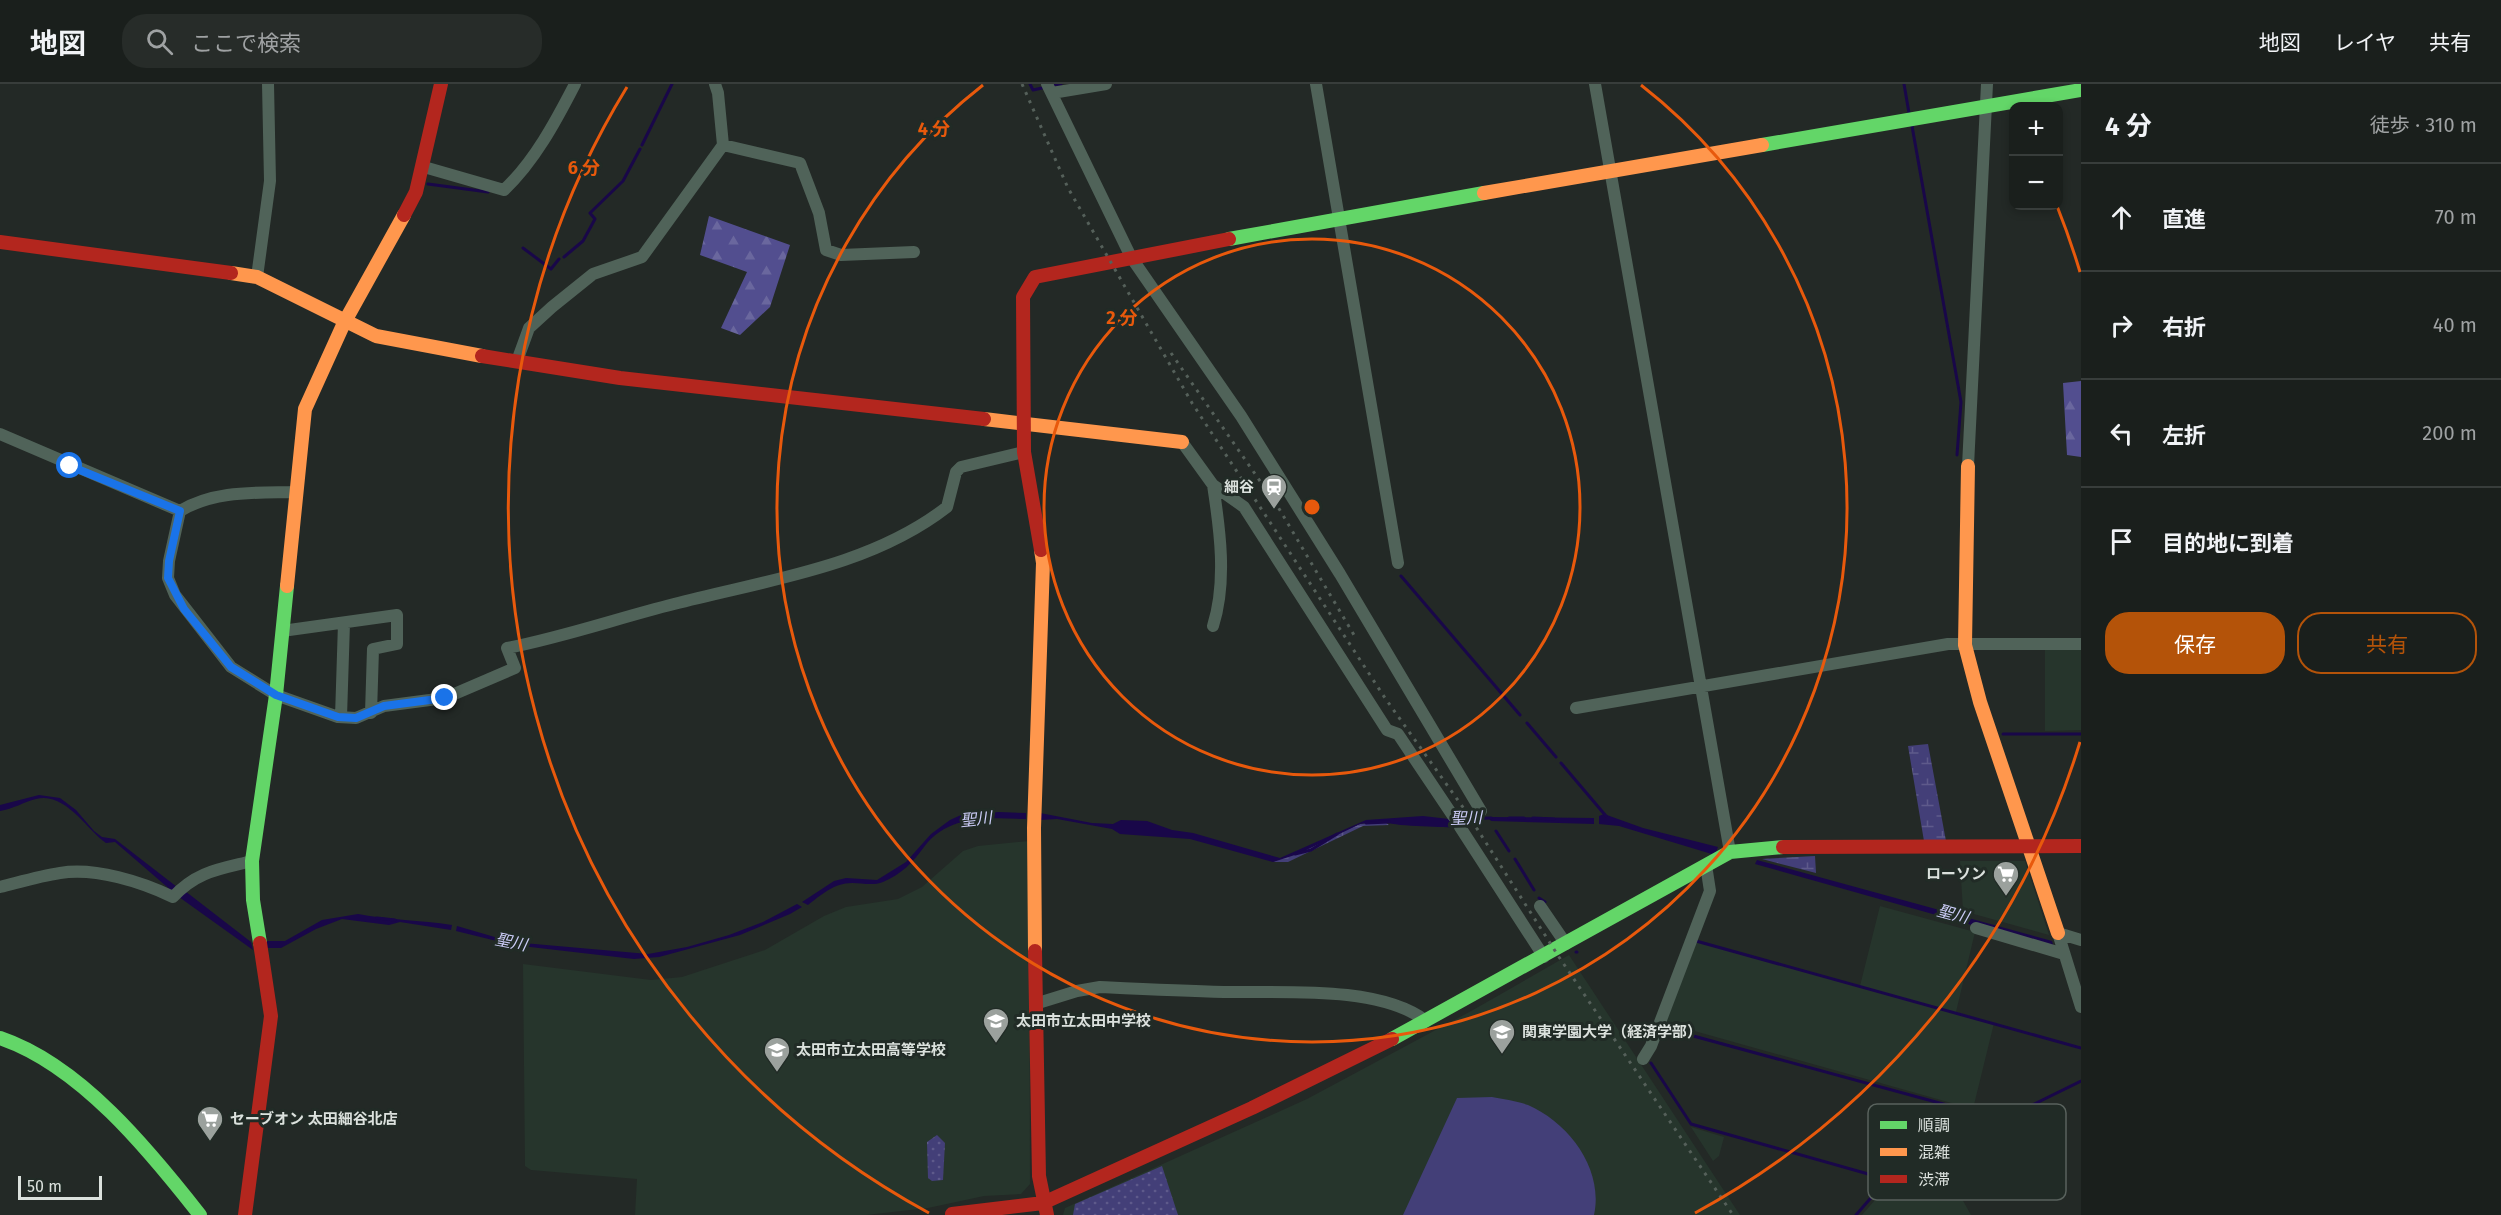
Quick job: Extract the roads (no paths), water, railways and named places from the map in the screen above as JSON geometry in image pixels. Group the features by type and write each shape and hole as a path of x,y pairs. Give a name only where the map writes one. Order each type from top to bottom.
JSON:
{"street":[{"path":"257,277 270,181 268,84"},
{"path":"245,1215 271,1016 253,900 252,861 276,695 305,409 344,323 416,192 424,167 441,84"},
{"path":"424,167 504,190 518,177 575,84"},
{"path":"517,361 530,328 552,307 593,274 642,257 723,145 718,93 715,84"},
{"path":"1106,84 1049,89 1131,257 1247,426 1340,574 1481,811"},
{"path":"1316,84 1398,563"},
{"path":"1595,84 1730,852"},
{"path":"1987,84 1968,466 1965,645 1980,702 2081,1007"},
{"path":"1045,1209 1037,1145 1035,1004 1035,821 1043,563 1024,452 1023,297 1035,277 1340,218 2081,90"},
{"path":"723,145 800,163 819,213 826,250 841,255 914,252"},
{"path":"0,242 257,277 344,323 376,336 517,361 620,378 1182,442 1213,485 1244,507 1387,730 1398,734 1453,816"},
{"path":"0,434 180,511"},
{"path":"180,511 169,561 168,578 175,595 231,667 276,695 341,717 356,718 384,706 445,698 515,668 507,648 555,638 674,604 786,577 904,537 947,507 956,472 961,467 1024,452"},
{"path":"1213,485 1221,532 1218,609 1213,626"},
{"path":"180,511 205,498 237,493 295,492"},
{"path":"282,631 397,615 397,644 372,649 371,713"},
{"path":"341,717 344,622"},
{"path":"1576,708 1948,644 2081,644"},
{"path":"1460,827 1544,957"},
{"path":"945,1215 1045,1209 1316,1079 1544,957 1730,852 1766,847 2081,846"},
{"path":"0,887 62,872 112,876 144,884 173,897 186,883 208,872 252,861"},
{"path":"1643,1059 1651,1046 1710,891 1706,866"},
{"path":"1540,906 1566,944"},
{"path":"1976,928 2061,945 2081,940"},
{"path":"1035,1004 1077,991 1100,987 1315,992 1353,995 1409,1010 1426,1021"},
{"path":"0,1038 14,1040 35,1051 86,1093 141,1144 200,1215"}],"water":[{"path":"39,795 60,798 76,810 94,831 102,837 115,839 177,887 173,892 115,842 106,843 75,813 56,801 47,798 36,799 0,811 0,805"},
{"path":"999,812 1026,813 1026,819 998,818 958,823 934,836 916,858 890,879 875,884 839,885 808,905 802,902 834,881 846,878 877,880 906,862 931,834 950,820 961,815"},
{"path":"1040,813 1092,823 1113,824 1121,820 1147,821 1172,830 1193,833 1280,858 1366,820 1423,816 1449,819 1455,828 1383,821 1360,824 1298,854 1273,862 1190,839 1120,834 1112,829 1057,819 1040,820"},
{"path":"1604,814 1643,828 1718,847 1715,855 1619,826 1599,824 1599,816"},
{"path":"1488,817 1594,818 1594,824 1491,821"},
{"path":"1757,860 2052,941 2054,948 1755,864"},
{"path":"185,891 251,942 253,950 179,897"},
{"path":"797,904 802,907 740,935 659,957 634,959 513,945 456,931 457,926 512,942 648,954 687,947 729,935 763,922"},
{"path":"358,914 452,925 451,930 400,922 389,925 342,919 316,929 281,948 266,948 265,941 285,941 322,920"}],"waterway":[{"path":"642,145 672,84"},
{"path":"1030,84 1033,90 1042,88"},
{"path":"1053,85 1061,84"},
{"path":"1904,84 1909,113"},
{"path":"1912,126 1961,402 1957,455"},
{"path":"564,257 583,241 595,219 590,213 623,181 640,149"},
{"path":"428,184 488,192"},
{"path":"523,248 551,269 559,259"},
{"path":"1401,576 1520,715"},
{"path":"1527,723 1556,757"},
{"path":"2003,734 2081,734"},
{"path":"1561,763 1606,816"},
{"name":"聖川","path":"1455,819 1491,818"},
{"name":"聖川","path":"1509,818 1524,818"},
{"name":"聖川","path":"1533,818 1554,819"},
{"name":"聖川","path":"1366,823 1389,822"},
{"path":"1496,831 1509,851"},
{"name":"聖川","path":"1295,854 1311,850 1337,834"},
{"path":"1515,859 1534,890"},
{"path":"1539,898 1545,902"},
{"name":"聖川","path":"377,918 395,920"},
{"path":"1696,941 2081,1048"},
{"path":"1664,1028 1943,1104"},
{"path":"1651,1063 1691,1124 1868,1174"},
{"path":"2034,1104 2081,1081"},
{"path":"1856,1215 1869,1200"}],"railway":[{"path":"1022,84 1068,188 1192,403 1385,698 1467,813 1559,957 1733,1215"},
{"path":"1171,353 1278,507 1354,635"}],"place":[{"name":"細谷","path":"1274,510"},
{"name":"ローソン","path":"2006,897"},
{"name":"太田市立太田中学校","path":"996,1044"},
{"name":"関東学園大学（経済学部）","path":"1502,1055"},
{"name":"太田市立太田高等学校","path":"777,1073"},
{"name":"セーブオン 太田細谷北店","path":"210,1142"}]}
